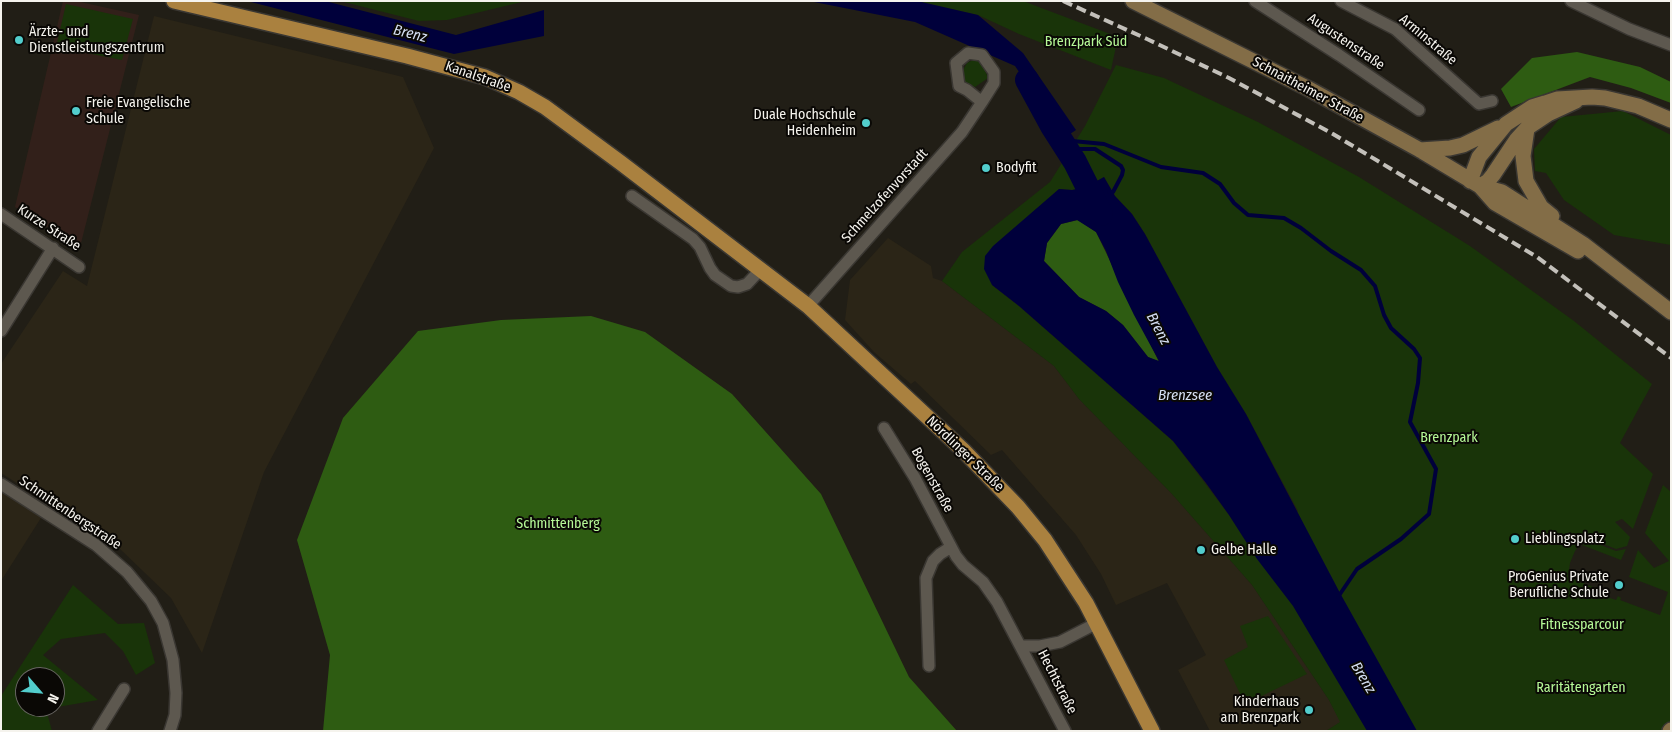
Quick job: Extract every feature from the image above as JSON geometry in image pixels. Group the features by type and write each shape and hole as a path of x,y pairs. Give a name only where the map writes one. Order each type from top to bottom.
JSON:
{"main road":[{"name":"Kanalstraße","path":"174,1 416,58 502,83 564,120 808,306"},
{"name":"Nördlinger Straße","path":"808,306 963,450 1018,507 1045,540 1097,623 1152,731"}],"street":[{"name":"Schnaitheimer Straße","path":"1133,1 1309,88 1475,183 1502,192 1566,232 1671,312"},
{"name":"Augustenstraße","path":"1255,1 1339,55 1419,110"},
{"name":"Arminstraße","path":"1340,1 1395,29 1479,104 1492,101"},
{"path":"1571,1 1629,29 1671,45"},
{"path":"982,102 959,86 956,64 968,53 982,55 994,72 994,83"},
{"name":"Schmelzofenvorstadt","path":"808,306 962,132 1003,71"},
{"path":"1506,124 1479,157 1475,183 1488,181 1517,139 1527,128 1548,114 1582,98"},
{"path":"1420,150 1463,145 1506,124 1532,107 1557,99 1598,98 1622,102 1656,112 1671,120"},
{"path":"1527,128 1523,156 1526,181 1541,207 1566,232"},
{"name":"Schnaitheimer Straße","path":"1475,183 1490,199 1501,207 1580,252 1610,266"},
{"path":"632,196 693,239 700,247 715,275 731,286 738,287 747,284 761,269"},
{"name":"Kurze Straße","path":"1,214 79,266"},
{"path":"1,331 53,248"},
{"name":"Bogenstraße","path":"884,428 912,473 951,548 959,560 991,590 1022,646"},
{"name":"Schmittenbergstraße","path":"1,484 96,545 127,572 151,601 163,623 173,660 176,693 175,715 170,731"},
{"path":"930,666 926,578 933,561 940,554 951,548"},
{"path":"1022,646 1040,646 1060,642 1097,623"},
{"name":"Hechtstraße","path":"1022,646 1065,731"},
{"path":"98,731 124,689"}],"shaded area":[{"name":"Freie Evangelische Schule","path":"63,1 76,1 139,15 80,247 15,207"},
{"path":"154,16 403,77 434,148 264,472 202,653 171,598 119,548 1,473 1,364 63,271 87,286"},
{"path":"888,238 931,266 933,278 942,281 1054,366 1079,399 1172,494 1252,585 1329,700 1341,722 1326,731 1210,731 1178,670 1206,655 1167,583 1116,605 1101,574 1076,535 1002,450 991,455 915,381 911,384 874,352 845,320 850,280"},
{"path":"1,481 46,510 1,581"}],"green space":[{"path":"340,1 526,1 447,20 419,21"},
{"name":"Brenzpark Süd","path":"917,1 1023,1 1118,37 1111,70 1019,34 978,15"},
{"path":"66,4 133,19 122,60 56,47"},
{"path":"1577,52 1640,67 1671,82 1671,103 1631,88 1590,77 1511,107 1501,89 1532,58"},
{"path":"975,59 983,65 988,78 975,87 962,81 963,70 967,63"},
{"name":"Brenzpark","path":"1116,65 1164,78 1258,122 1359,177 1470,246 1574,321 1652,384 1620,443 1653,474 1633,529 1622,519 1615,522 1630,537 1627,546 1616,549 1591,539 1582,542 1575,551 1570,563 1568,577 1608,593 1607,597 1616,600 1618,596 1621,598 1620,600 1660,615 1668,592 1629,577 1638,550 1654,568 1669,561 1645,533 1663,485 1671,492 1671,731 1326,731 1340,722 1329,700 1252,585 1172,494 1079,399 1054,366 942,281 962,252 1050,182 1085,126","holes":["1104,177 1115,196 1132,214 1145,234 1298,511 1258,559 1229,515 1173,441 1019,306 992,285 1029,216 1059,189 1072,190 1087,187"]},
{"path":"1623,111 1671,135 1671,245 1614,235 1564,200 1546,173 1535,171 1534,149 1561,117"},
{"path":"1078,220 1096,232 1159,362 1148,357 1123,325 1106,311 1079,297 1044,261 1047,243 1061,224"},
{"name":"Schmittenberg","path":"591,316 645,332 732,394 821,494 909,677 957,731 323,731 330,655 297,540 343,418 418,331 501,320"},
{"path":"1590,541 1616,551 1626,549 1621,560 1582,545"},
{"path":"73,585 118,624 144,623 155,663 136,675 123,651 105,633 61,639 43,655 58,667 20,667"},
{"path":"1268,616 1307,674 1245,704 1224,660 1248,647 1240,626"},
{"path":"65,673 98,700 65,706"},
{"path":"15,674 15,717 48,717 52,731 1,731 1,696"}],"water":[{"path":"247,1 325,1 456,35 544,10 544,36 454,54"},
{"path":"809,1 917,1 978,15 1023,53 1076,130 1064,138 1015,66 915,22"},
{"name":"Brenzsee","path":"1104,177 1115,196 1132,214 1145,234 1217,367 1246,414 1340,593 1417,731 1367,731 1293,606 1257,559 1206,483 1173,441 1019,306 992,285 984,269 985,256 993,246 1059,189 1072,190 1086,187","holes":["1077,220 1096,232 1134,315 1159,361 1148,357 1123,325 1106,311 1079,297 1044,261 1047,243 1061,224"]}],"waterway":[{"name":"Brenz","path":"1027,80 1052,126 1075,162 1101,214"},
{"path":"1062,140 1104,144 1161,167 1203,173 1220,184 1234,203 1248,215 1284,218 1301,228 1331,251 1361,270 1375,286 1384,315 1391,328 1414,349 1420,358 1418,383 1410,422 1436,469 1429,514 1401,539 1357,569 1338,597"},
{"path":"1067,149 1095,149 1121,166 1123,170 1122,175 1113,192 1109,192"}],"railway":[{"path":"1063,1 1229,78 1333,134 1537,257 1671,358"}],"place":[{"name":"Ärzte- und Dienstleistungszentrum","path":"19,40"},
{"name":"Freie Evangelische Schule","path":"76,111"},
{"name":"Duale Hochschule Heidenheim","path":"866,123"},
{"name":"Bodyfit","path":"986,168"},
{"name":"Lieblingsplatz","path":"1515,539"},
{"name":"Gelbe Halle","path":"1201,550"},
{"name":"ProGenius Private Berufliche Schule","path":"1619,585"},
{"name":"Kinderhaus am Brenzpark","path":"1309,710"}],"park label":[{"name":"Fitnessparcour","path":"1582,625"},
{"name":"Raritätengarten","path":"1581,688"}]}
